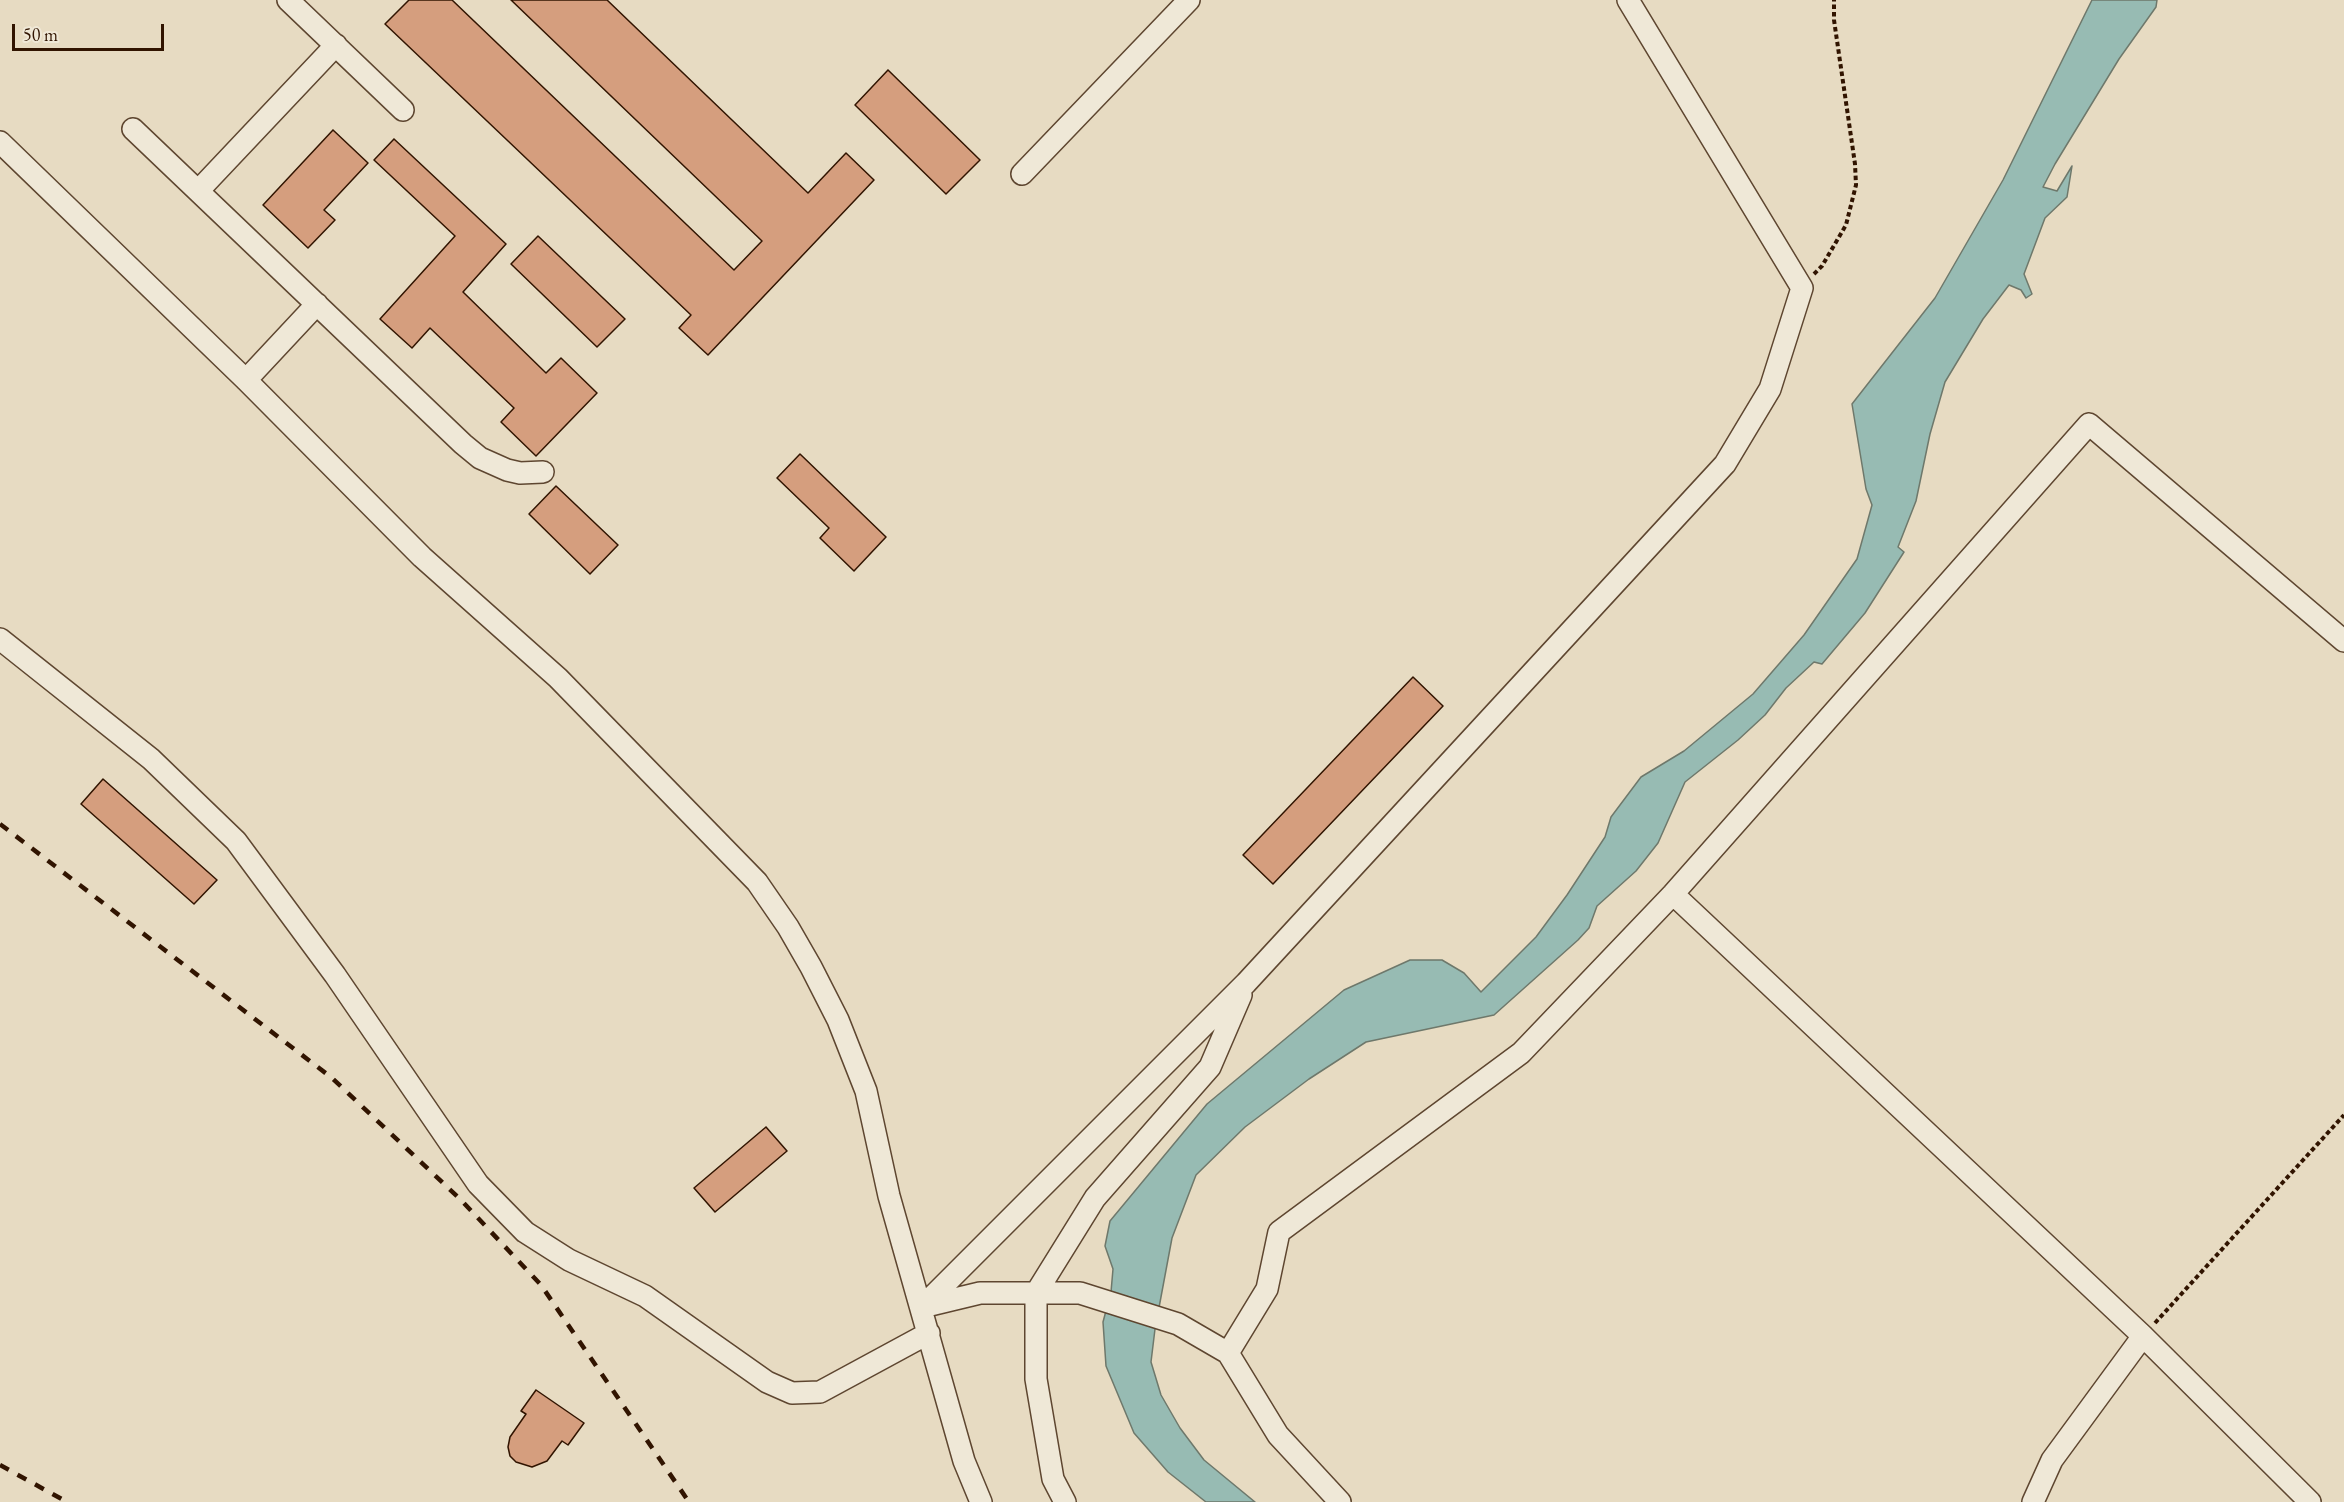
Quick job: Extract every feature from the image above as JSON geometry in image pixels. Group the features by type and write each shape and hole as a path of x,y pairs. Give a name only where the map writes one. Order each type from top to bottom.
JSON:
{"street":[{"path":"288,0 403,110"},
{"path":"1022,174 1189,0"},
{"path":"922,1307 1246,983 1725,464 1770,389 1802,288 1628,0"},
{"path":"199,190 336,45"},
{"path":"133,129 416,400 480,458 507,470 543,472"},
{"path":"0,142 246,380 422,557 558,678 757,882 788,927 811,967 838,1020 866,1091 889,1196 964,1461 981,1502"},
{"path":"246,380 317,304"},
{"path":"1228,1353 1267,1289 1280,1232 1521,1053 1673,894 2089,424 2344,641"},
{"path":"0,639 151,759 236,841 335,975 478,1184 525,1232 569,1260 645,1296 766,1382 792,1393 820,1392 929,1333"},
{"path":"1673,894 2143,1336 2310,1502"},
{"path":"1065,1502 1053,1479 1036,1379 1036,1293 1095,1198 1210,1067 1246,983"},
{"path":"922,1307 980,1293 1080,1293 1178,1324 1228,1353 1278,1435 1340,1502"},
{"path":"2033,1502 2052,1460 2143,1336"}],"path":[{"path":"1802,288 1822,266 1846,225 1856,184 1856,164 1834,20 1834,0"},
{"path":"2143,1336 2344,1115"}],"water":[{"path":"2092,0 2157,0 2156,7 2119,59 2043,187 2057,191 2072,166 2067,197 2045,218 2024,274 2032,294 2026,298 2021,290 2009,285 1983,319 1945,382 1930,434 1916,501 1898,547 1904,552 1865,613 1822,664 1814,662 1786,688 1765,715 1738,740 1685,782 1658,843 1636,871 1597,906 1589,928 1578,940 1494,1015 1366,1042 1309,1079 1245,1127 1196,1175 1172,1238 1151,1362 1161,1395 1180,1428 1204,1460 1255,1502 1206,1502 1168,1472 1134,1433 1106,1366 1103,1322 1111,1292 1113,1269 1105,1246 1110,1221 1207,1104 1344,990 1410,960 1442,960 1464,973 1481,992 1536,937 1605,837 1611,817 1641,777 1684,751 1753,694 1804,635 1857,559 1872,505 1866,489 1852,404 1935,298 2003,180"}],"building":[{"path":"409,0 452,0 734,270 762,241 511,0 607,0 808,193 846,153 874,180 708,355 679,328 691,315 385,24"},
{"path":"888,70 980,160 946,194 855,105"},
{"path":"333,130 368,163 324,210 335,220 308,248 263,205"},
{"path":"394,139 506,244 463,292 546,373 561,358 597,393 536,456 501,422 514,408 430,328 412,348 380,319 455,236 374,160"},
{"path":"538,236 625,319 597,347 511,264"},
{"path":"800,454 886,537 854,571 820,538 829,528 777,478"},
{"path":"556,486 618,545 590,574 529,514"},
{"path":"1413,677 1443,706 1273,884 1243,855"},
{"path":"103,779 217,880 194,904 81,804"},
{"path":"766,1127 787,1151 715,1212 694,1188"},
{"path":"536,1390 584,1423 568,1445 562,1441 547,1461 532,1467 516,1462 510,1456 508,1447 510,1437 526,1414 521,1411"}],"railway":[{"path":"0,824 332,1078 461,1200 541,1285 689,1502"},
{"path":"0,1465 67,1502"}]}
